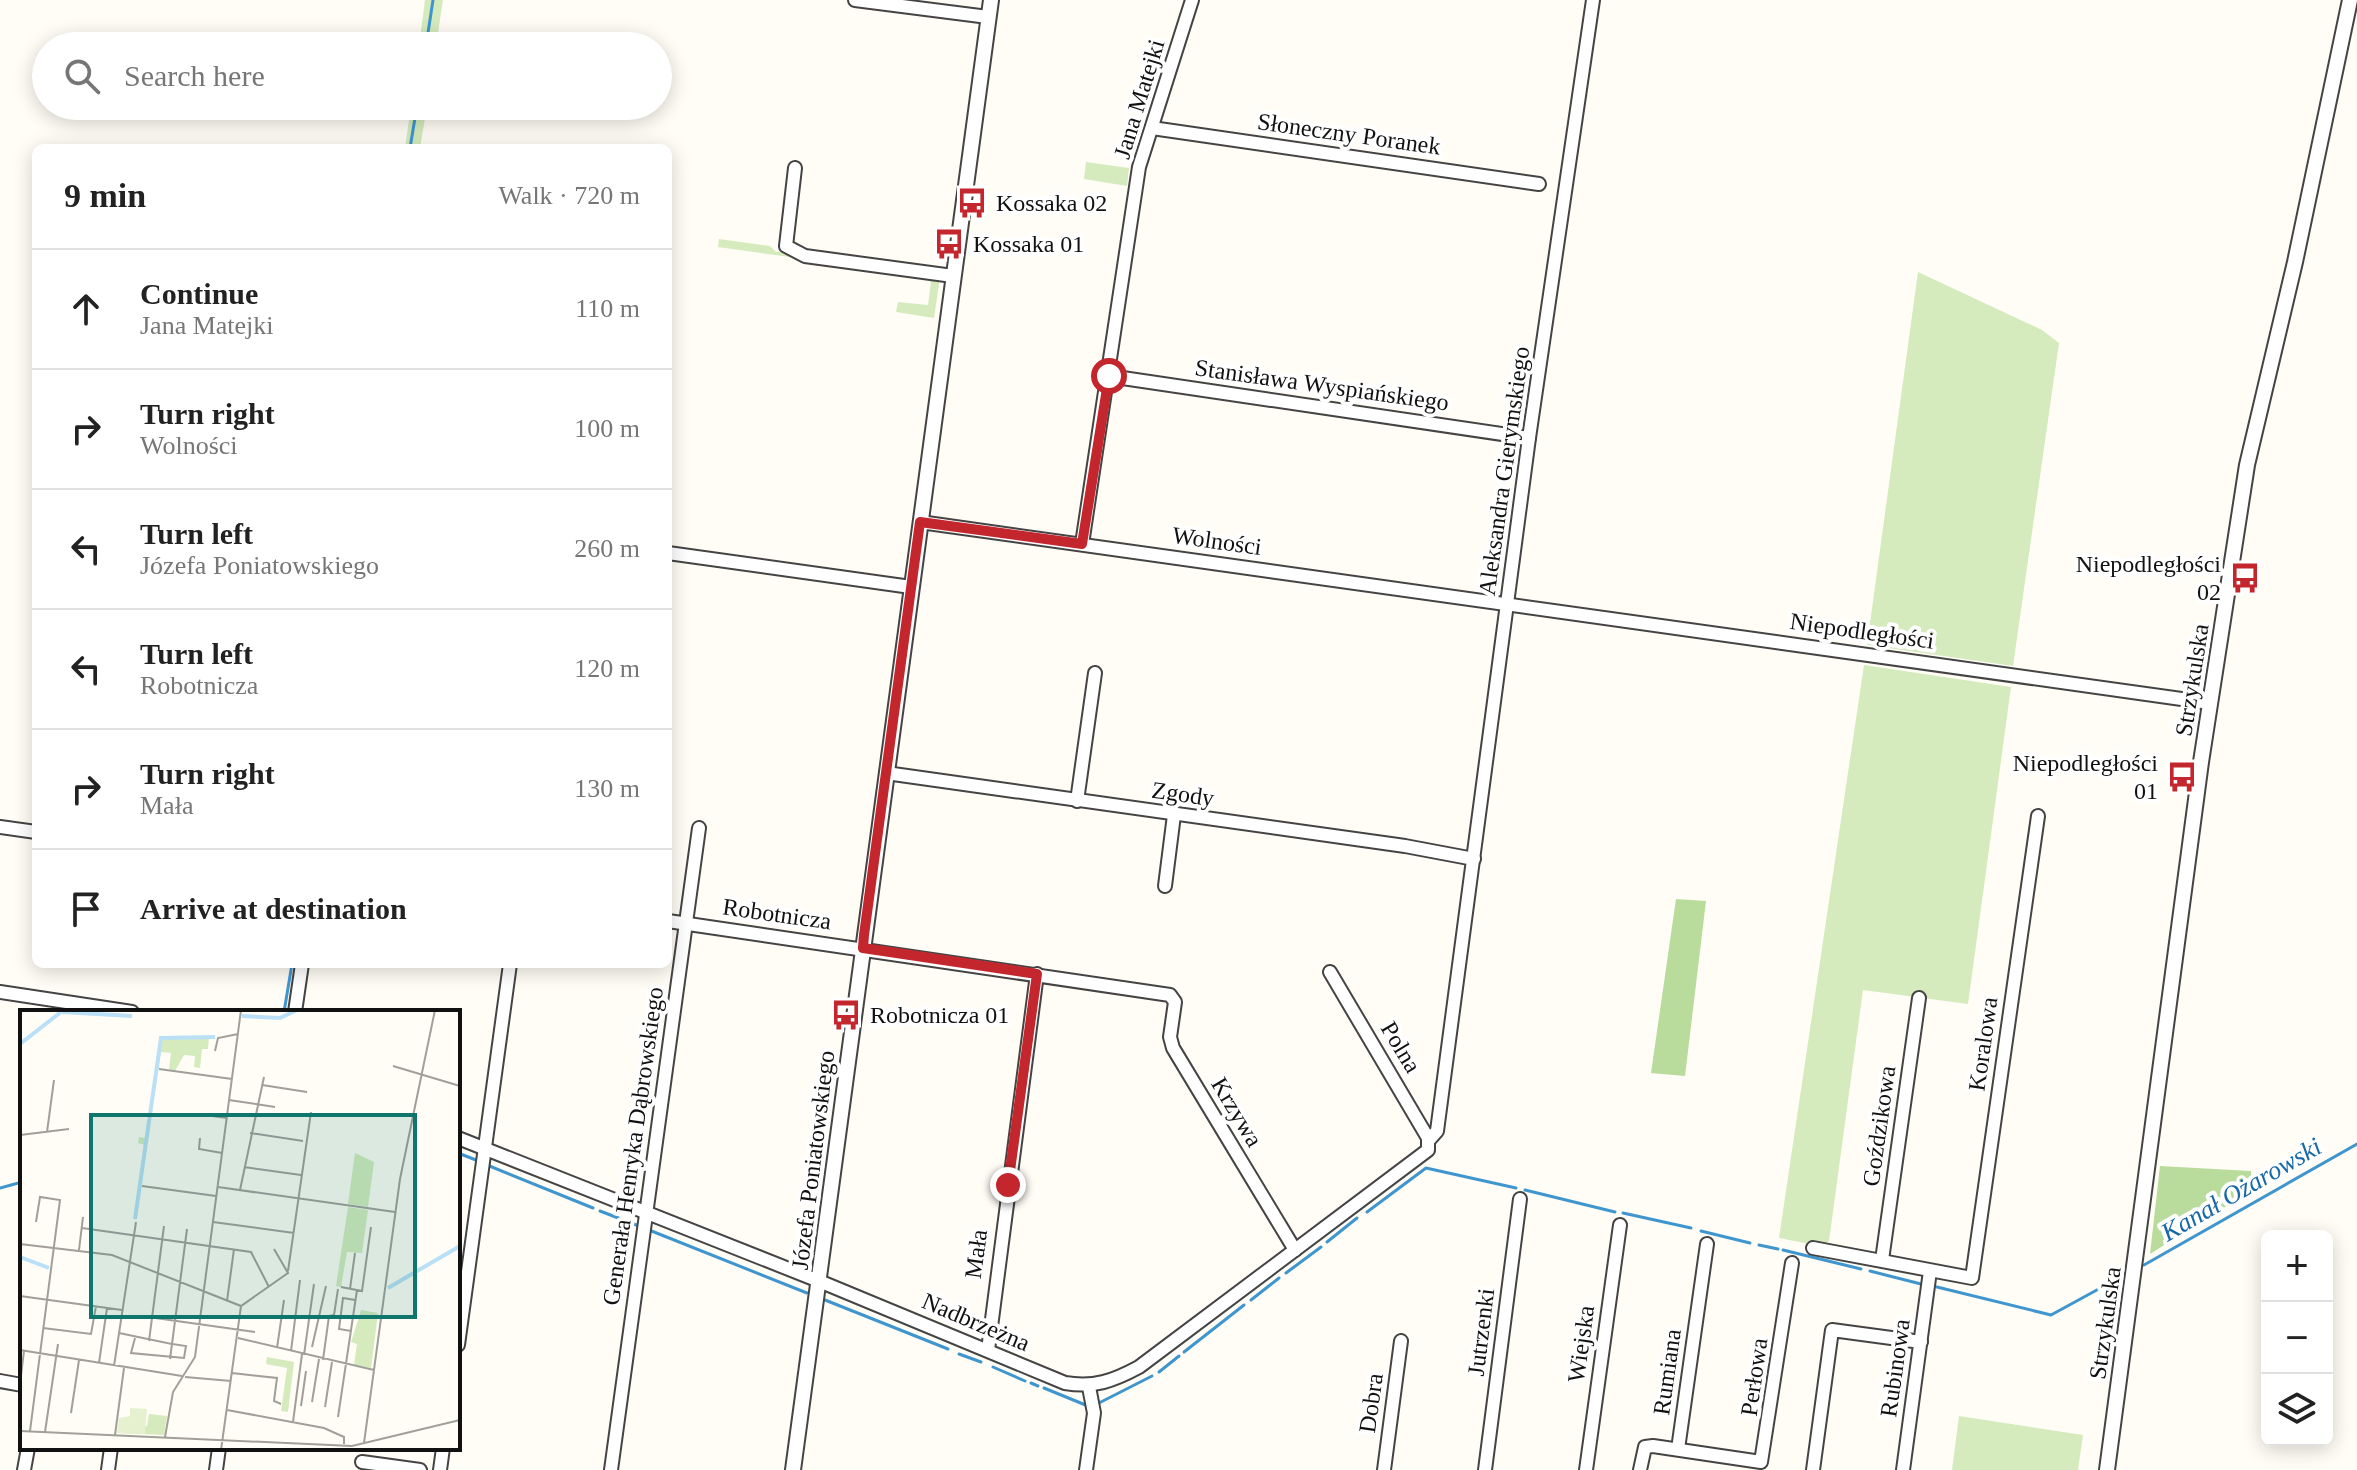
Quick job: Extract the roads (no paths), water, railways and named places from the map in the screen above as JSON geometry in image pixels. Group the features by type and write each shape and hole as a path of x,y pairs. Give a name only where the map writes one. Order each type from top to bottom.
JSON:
{"street":[{"path":"855,0 988,17"},
{"name":"Józefa Poniatowskiego","path":"793,1470 991,0"},
{"name":"Jana Matejki","path":"1082,544 1137,181 1192,0"},
{"name":"Aleksandra Gierymskiego","path":"1430,1144 1437,1131 1529,438 1593,0"},
{"name":"Strzykulska","path":"2107,1470 2210,703 2258,409 2295,262 2350,0"},
{"name":"Słoneczny Poranek","path":"1152,128 1539,184"},
{"path":"795,168 786,246 805,256 953,276"},
{"name":"Stanisława Wyspiańskiego","path":"1109,376 1529,438"},
{"name":"Wolności","path":"920,522 1507,603"},
{"path":"672,554 911,587"},
{"name":"Niepodległości","path":"1507,603 2210,703"},
{"path":"1077,801 1095,673"},
{"name":"Zgody","path":"886,773 1405,846 1474,859"},
{"path":"1165,886 1174,815"},
{"name":"Koralowa","path":"1930,1271 1972,1278 2038,816"},
{"path":"0,827 32,831"},
{"name":"Generała Henryka Dąbrowskiego","path":"611,1470 699,828"},
{"name":"Robotnicza","path":"672,922 1165,993"},
{"path":"295,1010 301,968"},
{"path":"460,1329 509,968"},
{"name":"Polna","path":"1330,972 1430,1144"},
{"name":"Mała","path":"988,1350 1037,974"},
{"path":"0,992 119,1010"},
{"name":"Krzywa","path":"1165,993 1175,1002 1170,1037 1173,1048 1295,1250"},
{"name":"Goździkowa","path":"1882,1260 1919,998"},
{"name":"Nadbrzeżna","path":"460,1139 988,1350 1065,1383 1092,1400"},
{"path":"1086,1470 1092,1400 1116,1379 1139,1367 1295,1250 1430,1144"},
{"name":"Jutrzenki","path":"1485,1470 1520,1199"},
{"name":"Wiejska","path":"1586,1470 1620,1225"},
{"name":"Rumiana","path":"1640,1470 1645,1447 1678,1449 1707,1244"},
{"path":"1813,1248 1930,1271"},
{"name":"Perłowa","path":"1727,1464 1761,1462 1766,1451 1792,1263"},
{"name":"Rubinowa","path":"1903,1470 1930,1271"},
{"path":"1813,1470 1832,1330 1921,1342"},
{"name":"Dobra","path":"1384,1470 1401,1341"},
{"path":"0,1381 20,1385"},
{"path":"1678,1449 1727,1464"},
{"path":"24,1470 28,1450"},
{"path":"108,1470 111,1450"},
{"path":"216,1470 219,1450"},
{"path":"440,1470 443,1450"},
{"path":"362,1462 420,1470"}],"waterway":[{"path":"428,32 433,0"},
{"path":"411,144 415,120"},
{"path":"284,1010 291,968"},
{"name":"Kanał Ożarowski","path":"2144,1265 2357,1144"},
{"name":"Kanał Ożarowski","path":"460,1154 476,1160"},
{"name":"Kanał Ożarowski","path":"487,1165 593,1208"},
{"name":"Kanał Ożarowski","path":"1367,1212 1426,1168 1516,1188"},
{"name":"Kanał Ożarowski","path":"0,1188 20,1183"},
{"name":"Kanał Ożarowski","path":"1525,1190 1615,1212"},
{"name":"Kanał Ożarowski","path":"600,1211 639,1226"},
{"name":"Kanał Ożarowski","path":"1623,1213 1691,1228"},
{"name":"Kanał Ożarowski","path":"1327,1242 1357,1218"},
{"name":"Kanał Ożarowski","path":"649,1230 807,1293"},
{"name":"Kanał Ożarowski","path":"1701,1231 1750,1243"},
{"name":"Kanał Ożarowski","path":"1759,1245 1778,1249"},
{"name":"Kanał Ożarowski","path":"1286,1273 1321,1247"},
{"name":"Kanał Ożarowski","path":"1783,1250 1861,1269"},
{"name":"Kanał Ożarowski","path":"1870,1271 1921,1284"},
{"name":"Kanał Ożarowski","path":"1251,1300 1279,1278"},
{"name":"Kanał Ożarowski","path":"1937,1287 2051,1315 2117,1279"},
{"name":"Kanał Ożarowski","path":"825,1300 948,1349"},
{"name":"Kanał Ożarowski","path":"1184,1352 1244,1305"},
{"name":"Kanał Ożarowski","path":"959,1354 981,1362"},
{"name":"Kanał Ożarowski","path":"1159,1372 1179,1356"},
{"name":"Kanał Ożarowski","path":"993,1367 1025,1381"},
{"name":"Kanał Ożarowski","path":"1095,1405 1152,1376"},
{"name":"Kanał Ożarowski","path":"1031,1383 1038,1386"},
{"name":"Kanał Ożarowski","path":"1044,1388 1088,1406"}],"place":[{"name":"Kossaka 02","path":"972,203"},
{"name":"Kossaka 01","path":"949,244"},
{"name":"Niepodległości 02","path":"2245,578"},
{"name":"Niepodległości 01","path":"2182,777"},
{"name":"Robotnicza 01","path":"846,1015"}]}
